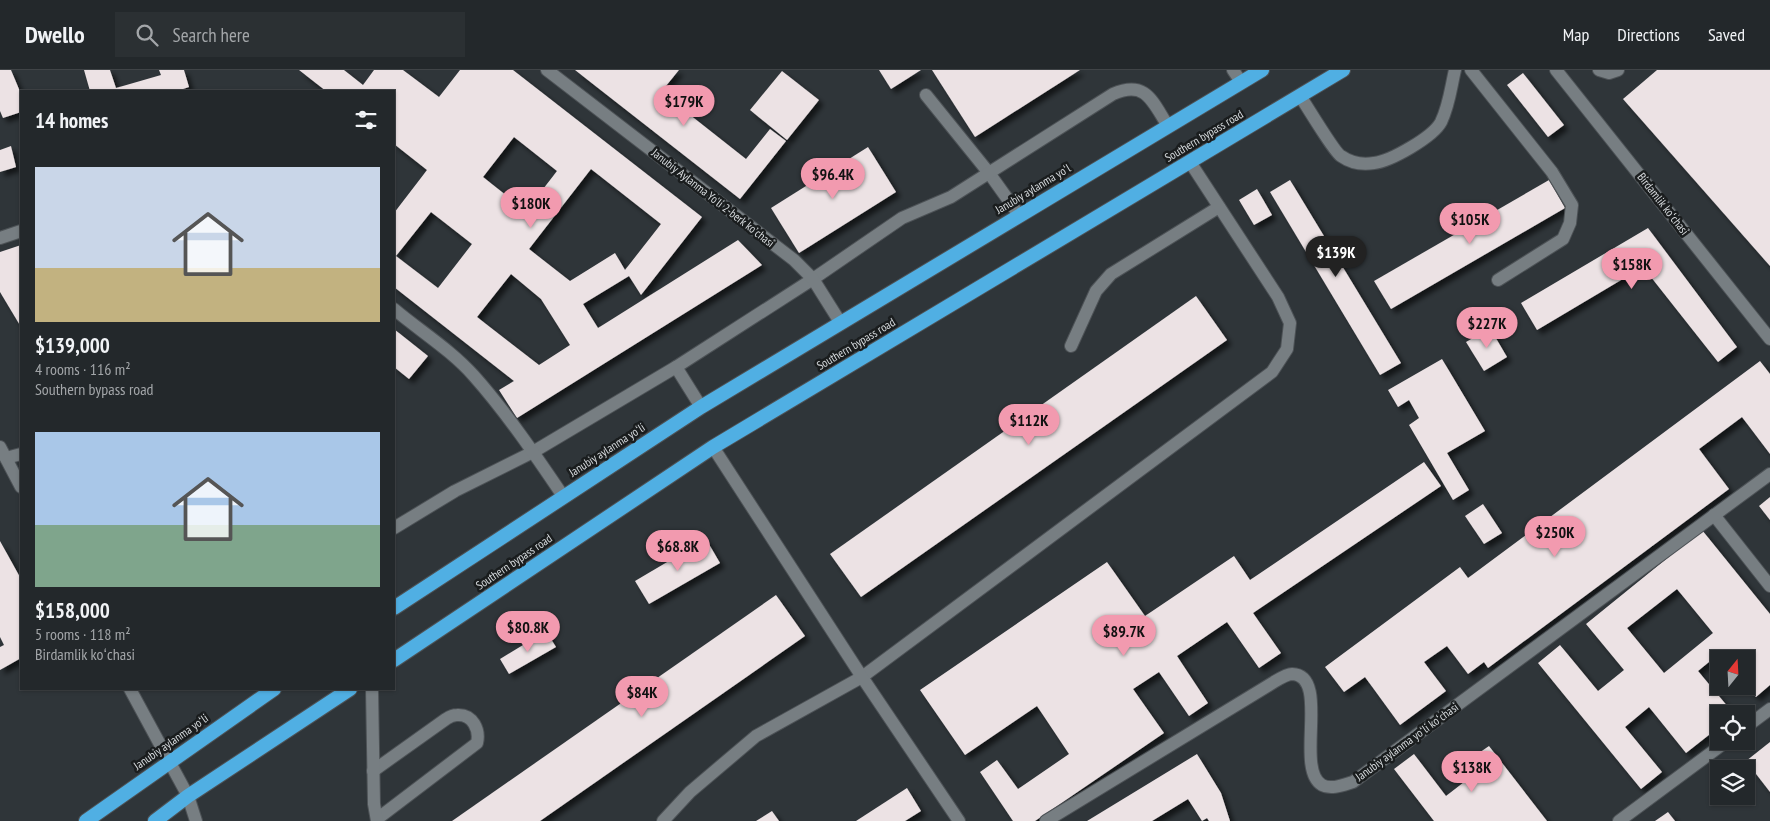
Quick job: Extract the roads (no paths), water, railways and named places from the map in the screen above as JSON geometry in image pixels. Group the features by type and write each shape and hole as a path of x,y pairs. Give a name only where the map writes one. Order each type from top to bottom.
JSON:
{"highway":[{"path":"1237,76 1262,70"},
{"name":"Southern bypass road","path":"395,659 713,447 1344,70"},
{"name":"Janubiy aylanma yoʻl","path":"840,322 1168,126 1237,76"},
{"name":"Janubiy aylanma yoʻli","path":"395,607 701,407 840,322"},
{"name":"Janubiy aylanma yoʻli","path":"86,821 273,690"},
{"path":"155,821 188,796 348,690"}],"street":[{"name":"Janubiy Аylanma Yo'li 2-berk koʼchasi","path":"547,70 794,260 813,279 840,322"},
{"path":"1300,96 1339,156 1358,164 1375,163 1391,158 1433,133 1441,123 1455,70"},
{"path":"1471,70 1552,172 1572,205 1570,223 1563,239 1498,280"},
{"name":"Birdamlik koʻchasi","path":"1556,70 1770,339"},
{"path":"1599,70 1609,73 1618,70"},
{"path":"395,527 454,491 533,452 676,366 813,279 902,218 952,197 1113,94 1125,88 1138,89 1148,95 1168,126"},
{"path":"926,95 989,173 1019,215"},
{"path":"663,821 690,792 756,736 862,677 1272,372 1287,349 1290,323 1278,297 1190,162"},
{"path":"1071,346 1096,291 1111,274 1219,206"},
{"path":"0,238 20,231"},
{"path":"395,311 460,362 474,376 533,452 563,496"},
{"path":"676,366 701,407"},
{"path":"713,447 862,677 960,821"},
{"path":"3,453 20,454"},
{"path":"3,453 20,485"},
{"name":"Janubiy aylanma yoʻli koʻchasi","path":"1046,821 1274,682 1291,674 1300,676 1307,682 1311,700 1311,765 1314,778 1323,785 1333,787 1352,782 1770,474"},
{"path":"1714,515 1770,586"},
{"path":"131,690 188,796 196,821"},
{"path":"372,690 373,771 374,804 377,820 477,743 479,736 477,727 467,716 456,714 446,718 373,771"},
{"path":"1755,720 1770,709"},
{"path":"1619,821 1715,750"}]}
